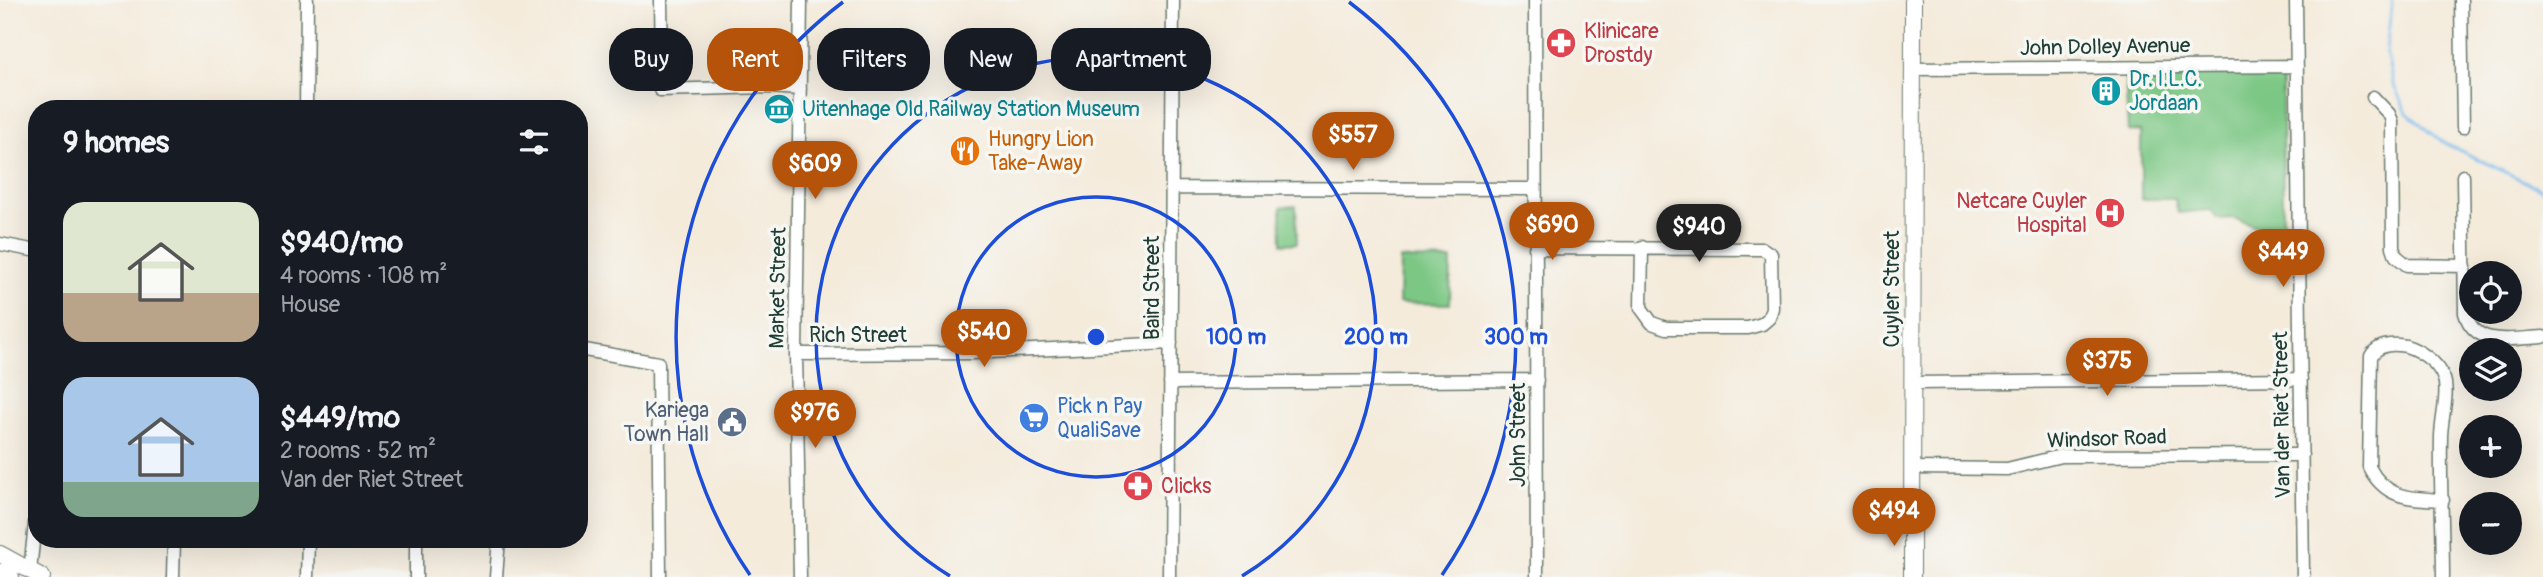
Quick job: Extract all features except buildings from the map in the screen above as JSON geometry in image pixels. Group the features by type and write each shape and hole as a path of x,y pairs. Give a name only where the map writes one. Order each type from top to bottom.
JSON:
{"main road":[{"name":"Cuyler Street","path":"1912,577 1913,0"},
{"path":"0,554 36,574"},
{"path":"0,572 11,577"}],"street":[{"path":"306,100 307,0"},
{"path":"661,0 660,90 707,89"},
{"name":"Market Street","path":"801,0 801,28"},
{"name":"Baird Street","path":"1168,577 1173,0"},
{"name":"John Street","path":"1535,0 1537,577"},
{"name":"Van der Riet Street","path":"2296,0 2303,577"},
{"path":"2461,0 2463,127"},
{"name":"John Dolley Avenue","path":"1912,69 2297,66"},
{"name":"Market Street","path":"800,91 796,354 800,577"},
{"path":"2373,97 2391,118 2395,254 2407,265 2459,266"},
{"path":"2463,176 2465,261"},
{"path":"1171,188 1535,189"},
{"path":"0,244 28,249"},
{"path":"1535,248 1642,247 1767,250 1771,253 1773,289 1769,318 1758,326 1748,328 1666,328 1652,323 1642,308 1642,247"},
{"path":"2470,324 2473,330 2490,338 2543,337"},
{"name":"Rich Street","path":"796,354 972,353 1171,343"},
{"path":"2442,500 2399,497 2375,477 2369,467 2371,356 2381,346 2411,347 2435,366 2445,380 2441,437 2442,500 2443,577"},
{"path":"588,351 658,363 660,577"},
{"path":"1914,383 2301,379"},
{"path":"1170,383 1538,380"},
{"name":"Windsor Road","path":"1914,468 2007,469 2061,456 2302,455"},
{"path":"36,548 36,574"},
{"path":"173,577 174,548"},
{"path":"307,577 308,548"},
{"path":"416,548 416,577"},
{"path":"495,577 498,548"}],"green space":[{"path":"2282,72 2283,228 2262,229 2234,218 2217,219 2211,210 2178,213 2175,199 2141,199 2141,132 2128,131 2125,75"},
{"path":"1296,206 1297,243 1282,244 1281,207"},
{"path":"1400,259 1451,260 1450,304 1399,303"}],"waterway":[{"path":"2392,0 2386,51 2393,84 2407,113 2444,143 2543,190"}],"place":[{"name":"Klinicare Drostdy","path":"1561,43"},
{"name":"Dr. I.L.C. Jordaan","path":"2106,91"},
{"name":"Uitenhage Old Railway Station Museum","path":"779,109"},
{"name":"Hungry Lion Take-Away","path":"965,151"},
{"name":"Netcare Cuyler Hospital","path":"2110,213"},
{"name":"Pick n Pay QualiSave","path":"1034,418"},
{"name":"Kariega Town Hall","path":"732,422"},
{"name":"Clicks","path":"1138,486"}]}
